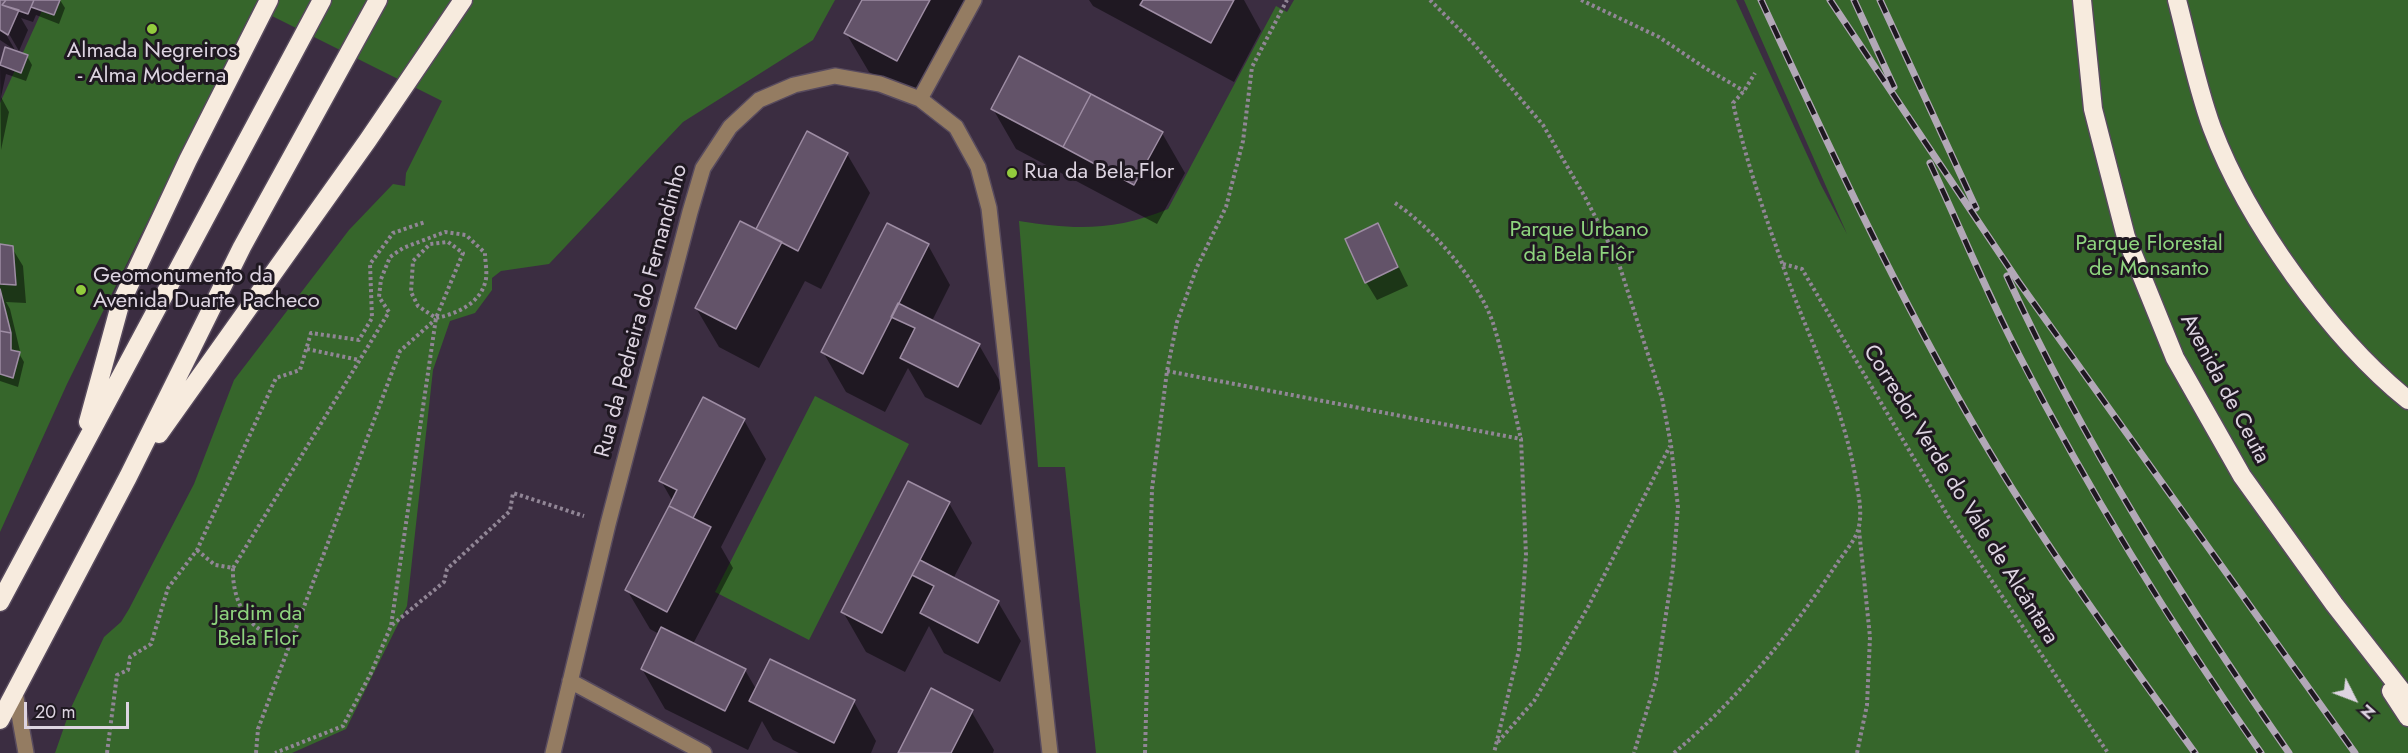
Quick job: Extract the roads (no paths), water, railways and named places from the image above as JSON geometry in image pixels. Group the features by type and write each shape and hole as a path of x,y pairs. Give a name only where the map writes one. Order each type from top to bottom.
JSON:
{"highway":[{"path":"79,456 120,305 188,160 269,0"},
{"path":"0,602 322,0"},
{"path":"0,720 128,477 242,247 378,0"},
{"path":"128,477 323,203 463,0"},
{"name":"Avenida de Ceuta","path":"2082,0 2093,109 2105,156 2127,237 2175,358 2242,476 2334,604"},
{"path":"2177,0 2212,128 2247,201 2293,272 2331,323 2364,361 2408,400"},
{"path":"2334,604 2408,699"},
{"path":"2334,604 2408,717"}],"street":[{"path":"974,0 920,99 956,127 978,167 989,208 1050,753"},
{"name":"Rua da Pedreira do Fernandinho","path":"553,753 608,524 703,168 730,127 759,100 794,85 835,76 880,84 920,99"},
{"path":"570,681 704,753"},
{"path":"15,692 26,753"}],"railway":[{"path":"1761,0 1892,274 1979,434 2056,556 2195,753"},
{"path":"1830,0 2018,281 2355,753"},
{"path":"1854,0 1894,87"},
{"path":"1880,0 1976,208"},
{"path":"1930,163 2008,333 2075,459 2164,608 2261,753"},
{"path":"2007,276 2037,339 2102,461 2211,638 2289,753"}],"place":[{"name":"Almada Negreiros - Alma Moderna","path":"152,29"},
{"name":"Rua da Bela-Flor","path":"1012,173"},
{"name":"Geomonumento da Avenida Duarte Pacheco","path":"81,290"}],"park label":[{"name":"Parque Urbano da Bela Flôr","path":"1579,244"},
{"name":"Parque Florestal de Monsanto","path":"2149,258"},
{"name":"Jardim da Bela Flor","path":"258,628"}]}
